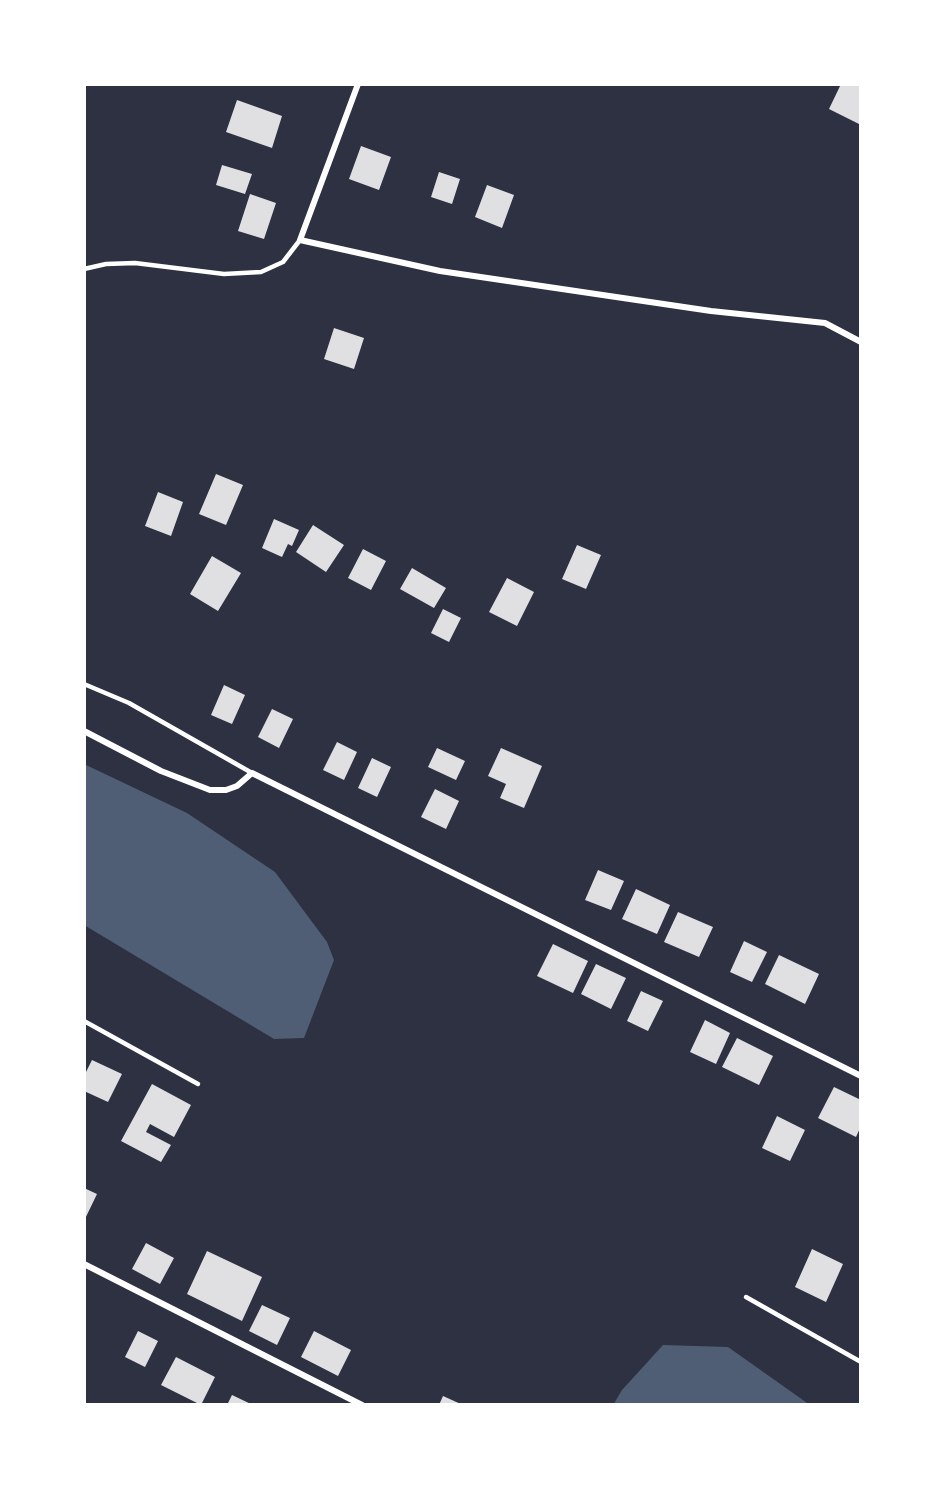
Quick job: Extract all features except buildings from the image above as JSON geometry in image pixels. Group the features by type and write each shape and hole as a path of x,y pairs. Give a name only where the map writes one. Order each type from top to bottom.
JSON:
{"street":[{"path":"358,84 300,240 440,271 711,311 825,323 861,342"},
{"path":"84,731 161,771 210,790 226,790 237,786 252,773 861,1076"},
{"path":"84,1264 362,1405"}],"lane":[{"path":"84,269 106,264 135,263 224,274 261,272 283,262 300,240"},
{"path":"84,684 129,703 252,773"},
{"path":"84,1021 198,1084"},
{"path":"746,1297 861,1362"}],"water":[{"path":"84,764 187,813 275,872 327,942 334,960 304,1038 274,1039 84,925"},
{"path":"663,1345 728,1347 810,1405 613,1405 622,1390"}]}
